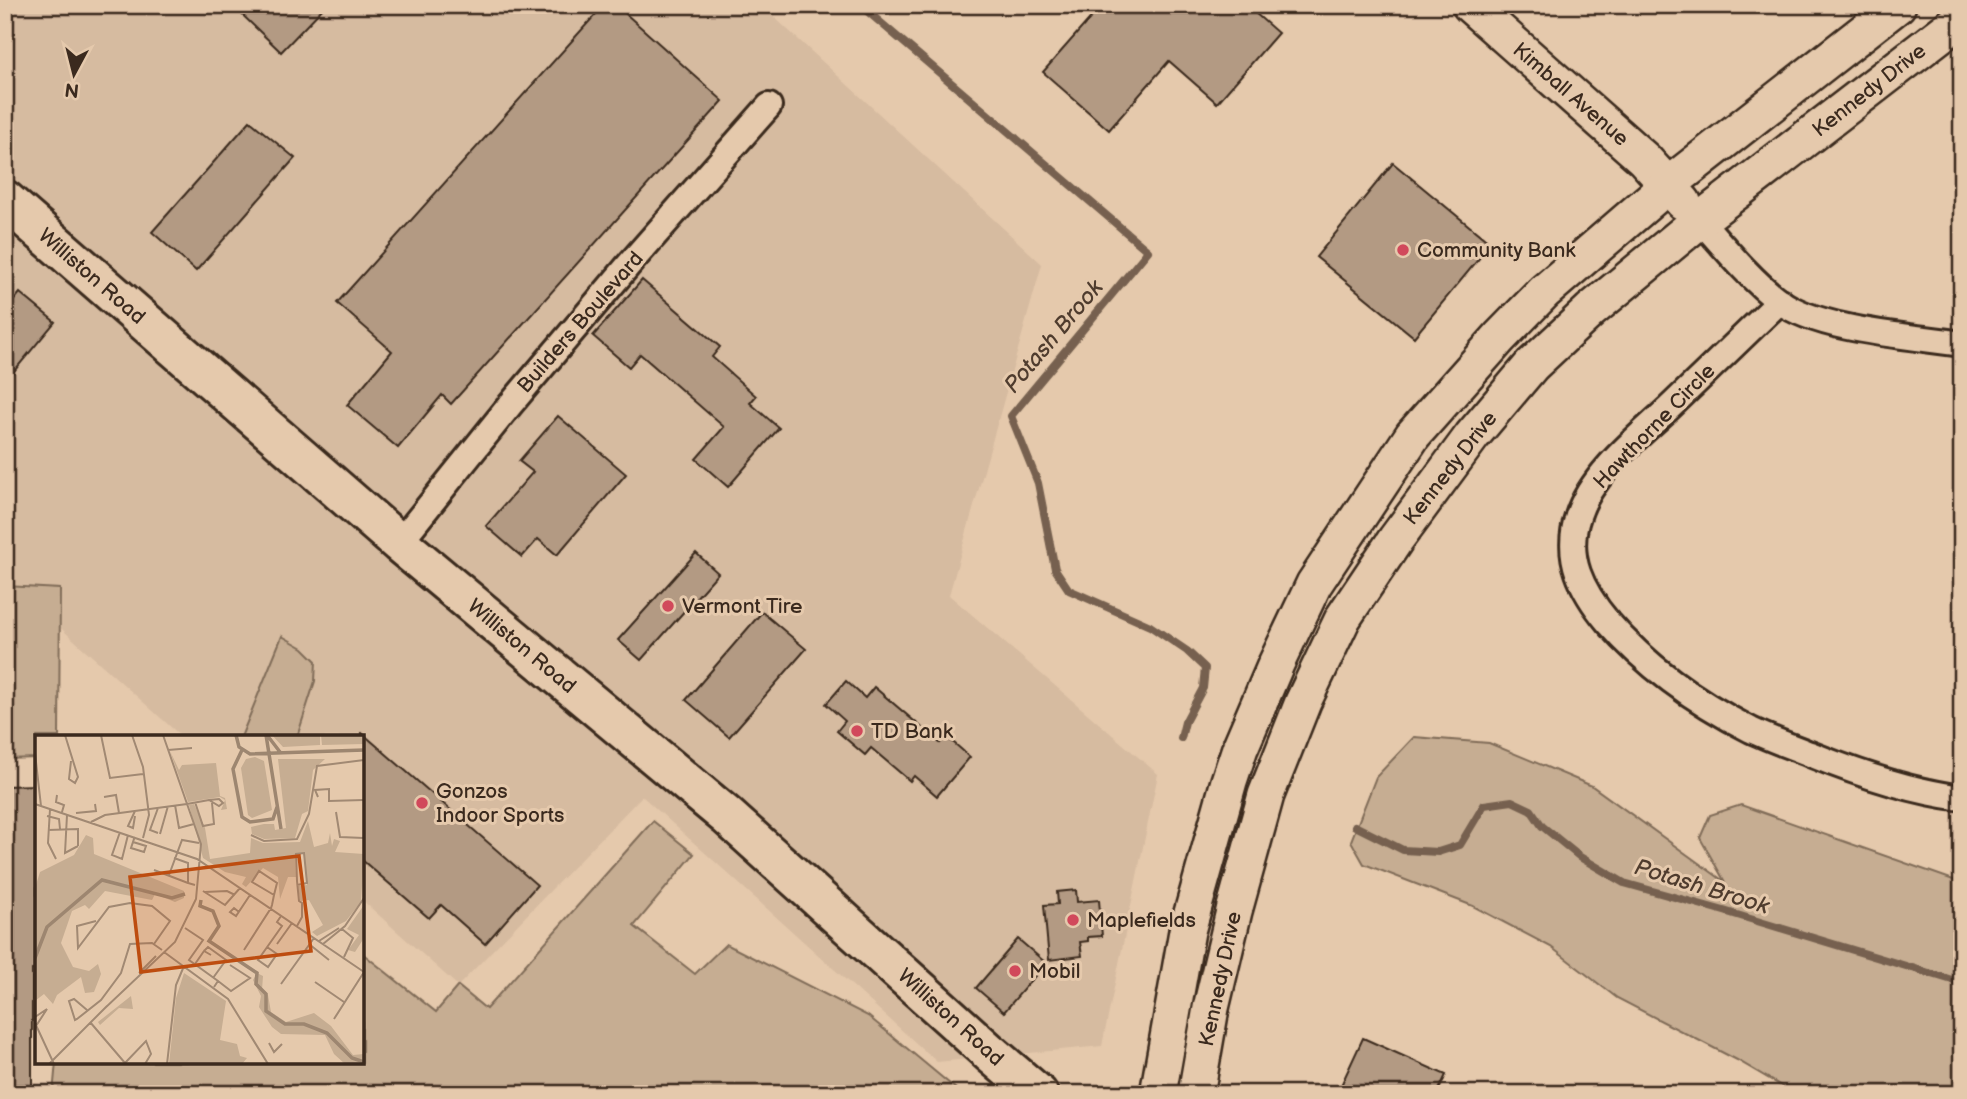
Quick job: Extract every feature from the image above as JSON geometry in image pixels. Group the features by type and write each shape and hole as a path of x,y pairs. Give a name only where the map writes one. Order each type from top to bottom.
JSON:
{"main road":[{"name":"Kimball Avenue","path":"1470,5 1644,159 1699,220"},
{"name":"Kennedy Drive","path":"1158,1094 1187,931 1240,748 1314,584 1413,435 1544,292 1668,185 1898,5"},
{"name":"Kennedy Drive","path":"1196,1094 1211,1008 1266,795 1303,702 1343,618 1396,539 1472,436 1532,365 1591,310 1699,220 1962,18"},
{"name":"Williston Road","path":"5,200 398,543 727,816 1038,1094"},
{"path":"1207,862 1234,911"}],"street":[{"name":"Builders Boulevard","path":"398,543 518,394 769,106"},
{"path":"1699,220 1780,301 1803,315 1849,327 1962,344"},
{"name":"Hawthorne Circle","path":"1780,301 1629,446 1599,479 1586,497 1576,524 1573,553 1577,572 1593,602 1625,642 1656,669 1706,704 1752,730 1854,772 1900,786 1962,798"}],"shaded area":[{"path":"5,5 761,5 1042,264 949,595 1158,774 1102,1046 937,1062 642,796 458,986 364,902 364,735 180,735 5,578"},
{"path":"5,586 60,589 59,735 35,735 35,758 5,759"},
{"path":"282,636 303,648 316,661 315,681 298,735 242,735"},
{"path":"1414,737 1489,743 1592,786 1725,882 1700,838 1710,815 1741,805 1962,883 1962,1094 1795,1094 1737,1060 1617,998 1551,947 1473,906 1364,864 1351,841 1376,777"},
{"path":"653,821 694,854 634,926 695,974 726,944 868,1016 962,1094 53,1094 56,1064 364,1064 364,955 436,1012 458,986 486,1009"}],"building":[{"path":"232,5 326,5 281,52"},
{"path":"604,5 616,5 723,101 451,404 442,395 398,448 347,405 392,351 337,303"},
{"path":"1102,5 1246,5 1278,33 1217,103 1169,61 1109,130 1043,72"},
{"path":"250,121 295,158 196,271 152,232"},
{"name":"Community Bank","path":"1393,163 1491,244 1414,337 1316,257"},
{"path":"642,280 720,347 712,357 756,396 750,403 779,428 728,487 696,459 724,427 640,354 629,367 593,336"},
{"path":"20,293 55,322 5,382 5,311"},
{"path":"558,416 626,474 557,555 538,539 522,557 486,526 533,472 519,461"},
{"name":"Vermont Tire","path":"696,553 718,573 641,660 618,640"},
{"path":"762,612 806,649 729,737 686,700"},
{"path":"846,681 865,698 874,687 940,743 946,736 970,757 937,796 914,776 910,781 871,748 865,755 837,731 845,721 826,704"},
{"path":"362,735 537,885 485,944 441,905 429,918 364,862"},
{"path":"35,785 32,1094 5,1094 5,786"},
{"name":"Maplefields","path":"1076,890 1077,902 1099,900 1102,936 1088,937 1088,941 1080,942 1082,956 1049,960 1044,905 1058,904 1057,892"},
{"name":"Mobil","path":"1018,939 1046,963 1004,1012 976,988"},
{"path":"1363,1038 1446,1075 1437,1094 1337,1094"}],"waterway":[{"name":"Potash Brook","path":"860,5 1148,251 1011,416 1038,483 1055,569 1069,590 1150,626 1187,651 1205,668 1203,688 1185,722 1181,738"},
{"name":"Potash Brook","path":"1355,826 1403,850 1438,852 1460,845 1484,805 1512,801 1531,810 1542,826 1580,857 1624,883 1962,983"}],"place":[{"name":"Community Bank","path":"1403,250"},
{"name":"Vermont Tire","path":"668,606"},
{"name":"TD Bank","path":"857,731"},
{"name":"Gonzos Indoor Sports","path":"422,803"},
{"name":"Maplefields","path":"1073,920"},
{"name":"Mobil","path":"1015,971"}]}
